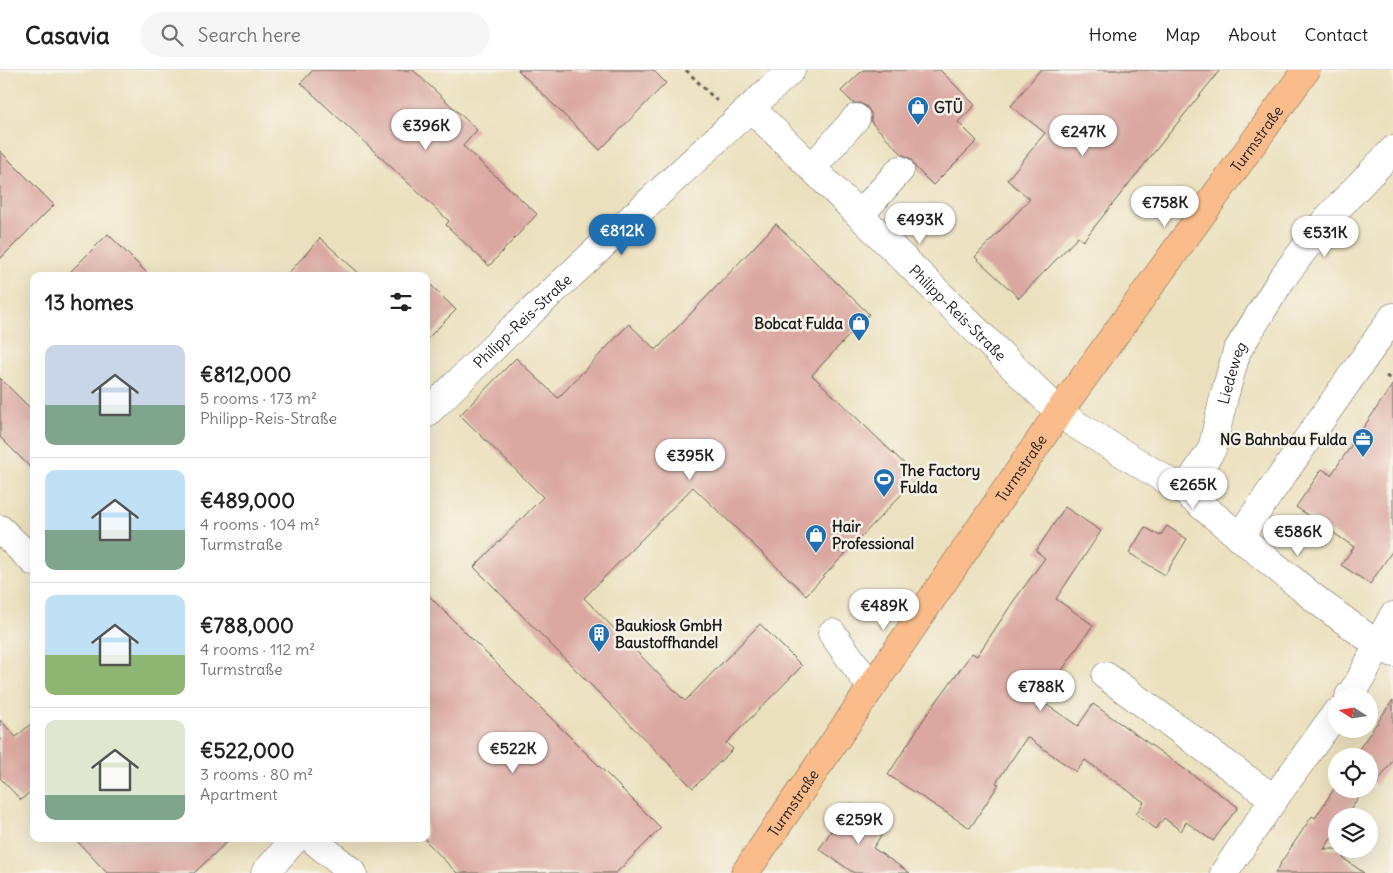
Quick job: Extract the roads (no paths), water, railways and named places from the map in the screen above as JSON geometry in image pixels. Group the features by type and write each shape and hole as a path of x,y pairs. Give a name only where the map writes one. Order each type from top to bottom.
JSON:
{"main road":[{"name":"Turmstraße","path":"745,873 1059,412 1306,70"}],"street":[{"name":"Philipp-Reis-Straße","path":"430,410 512,329 791,70"},
{"name":"Philipp-Reis-Straße","path":"744,114 812,168 1059,412"},
{"path":"812,168 856,118"},
{"name":"Liedeweg","path":"1184,491 1212,449 1237,351 1281,280 1321,228 1367,175 1393,150"},
{"path":"860,215 900,170"},
{"path":"1240,537 1393,317"},
{"path":"1059,412 1075,424 1184,491 1319,602 1385,649"},
{"path":"0,529 30,558"},
{"path":"1355,688 1385,649 1393,616"},
{"path":"832,633 872,687"},
{"path":"1106,676 1274,799"},
{"path":"1224,873 1328,724"},
{"path":"265,873 292,842"},
{"path":"316,842 353,873"}],"place":[{"name":"GTÜ","path":"918,126"},
{"name":"Bobcat Fulda","path":"859,342"},
{"name":"NG Bahnbau Fulda","path":"1363,458"},
{"name":"The Factory Fulda","path":"884,498"},
{"name":"Hair Professional","path":"816,554"},
{"name":"Baukiosk GmbH Baustoffhandel","path":"599,653"}]}
